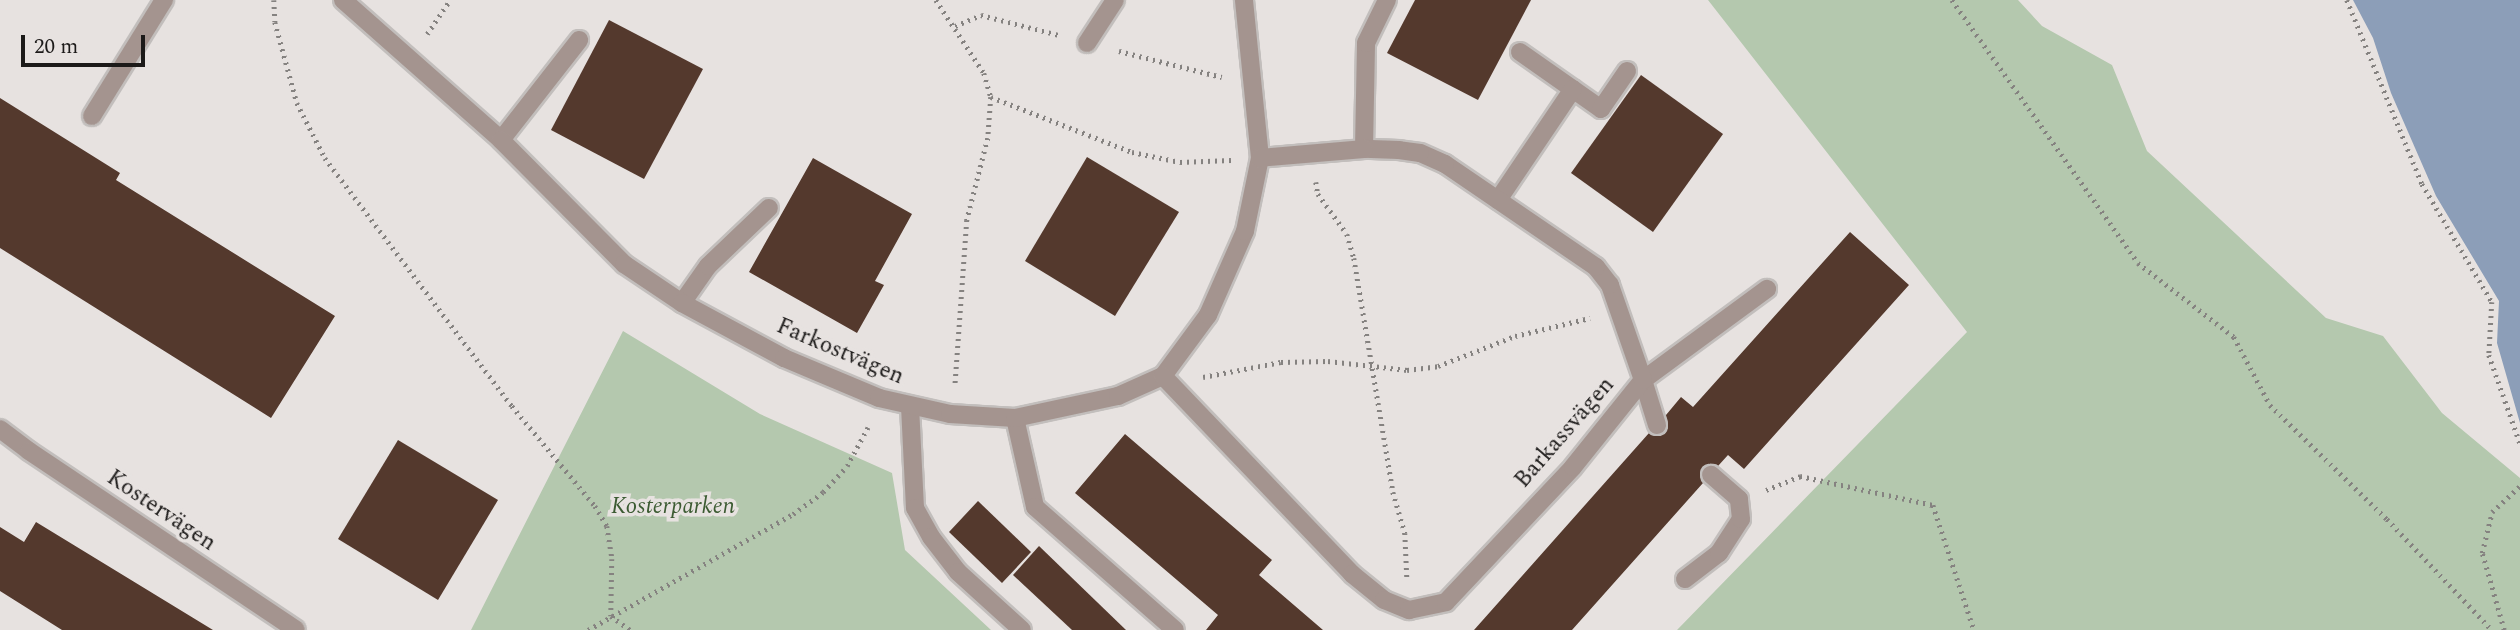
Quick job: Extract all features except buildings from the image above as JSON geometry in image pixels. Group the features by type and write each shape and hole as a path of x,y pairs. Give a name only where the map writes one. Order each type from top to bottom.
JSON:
{"street":[{"path":"92,116 164,0"},
{"name":"Farkostvägen","path":"343,0 501,140 624,264 682,303 783,358 880,398 950,414 1015,418 1118,396 1167,380 1208,315 1245,231 1260,158 1244,0"},
{"path":"1087,43 1115,0"},
{"path":"1364,149 1366,43 1387,0"},
{"path":"501,140 579,40"},
{"path":"1520,52 1601,108 1627,71"},
{"path":"1498,200 1573,89"},
{"name":"Barkassvägen","path":"1260,158 1364,149 1420,153 1445,164 1596,267 1610,285 1622,316 1643,380 1573,467 1446,602 1409,610"},
{"path":"682,303 708,266 769,208"},
{"path":"1657,425 1643,380 1767,289"},
{"path":"1167,380 1352,574 1384,600 1409,610"},
{"path":"910,406 915,508 931,537 958,572 1022,630"},
{"path":"1015,418 1035,507 1175,630"},
{"name":"Kostervägen","path":"0,429 29,452 288,628"},
{"path":"1685,579 1719,553 1741,519 1739,499 1711,475"}],"path":[{"path":"274,0 275,22 297,103 325,158 512,407 594,506 607,526 612,559 611,617"},
{"path":"411,60 450,0"},
{"path":"936,0 984,73 991,97 988,138 967,220 959,368 950,414"},
{"path":"1952,0 2138,263 2234,337 2270,405 2387,519 2492,630"},
{"path":"2347,0 2422,184 2492,302 2489,355 2520,443"},
{"path":"991,97 1132,152 1180,162 1260,158"},
{"path":"1311,154 1318,194 1342,226 1354,258 1393,492 1405,533 1409,610"},
{"path":"1167,380 1281,362 1328,361 1407,370 1438,366 1515,336 1554,325 1594,317 1622,316"},
{"path":"588,630 801,508 823,492 847,466 863,437"},
{"path":"1759,494 1800,475 1933,505 1974,630"},
{"path":"2504,630 2482,554 2492,512 2520,486"},
{"path":"611,617 631,630"}],"green space":[{"path":"1708,0 2018,0 2042,26 2112,65 2147,151 2326,318 2383,336 2442,413 2520,478 2520,630 1677,630 1967,332"},
{"name":"Kosterparken","path":"623,331 760,414 892,473 905,550 991,630 471,630"}],"water":[{"path":"2353,0 2520,0 2520,423 2497,343 2499,301 2436,196 2391,93 2373,38"}]}
